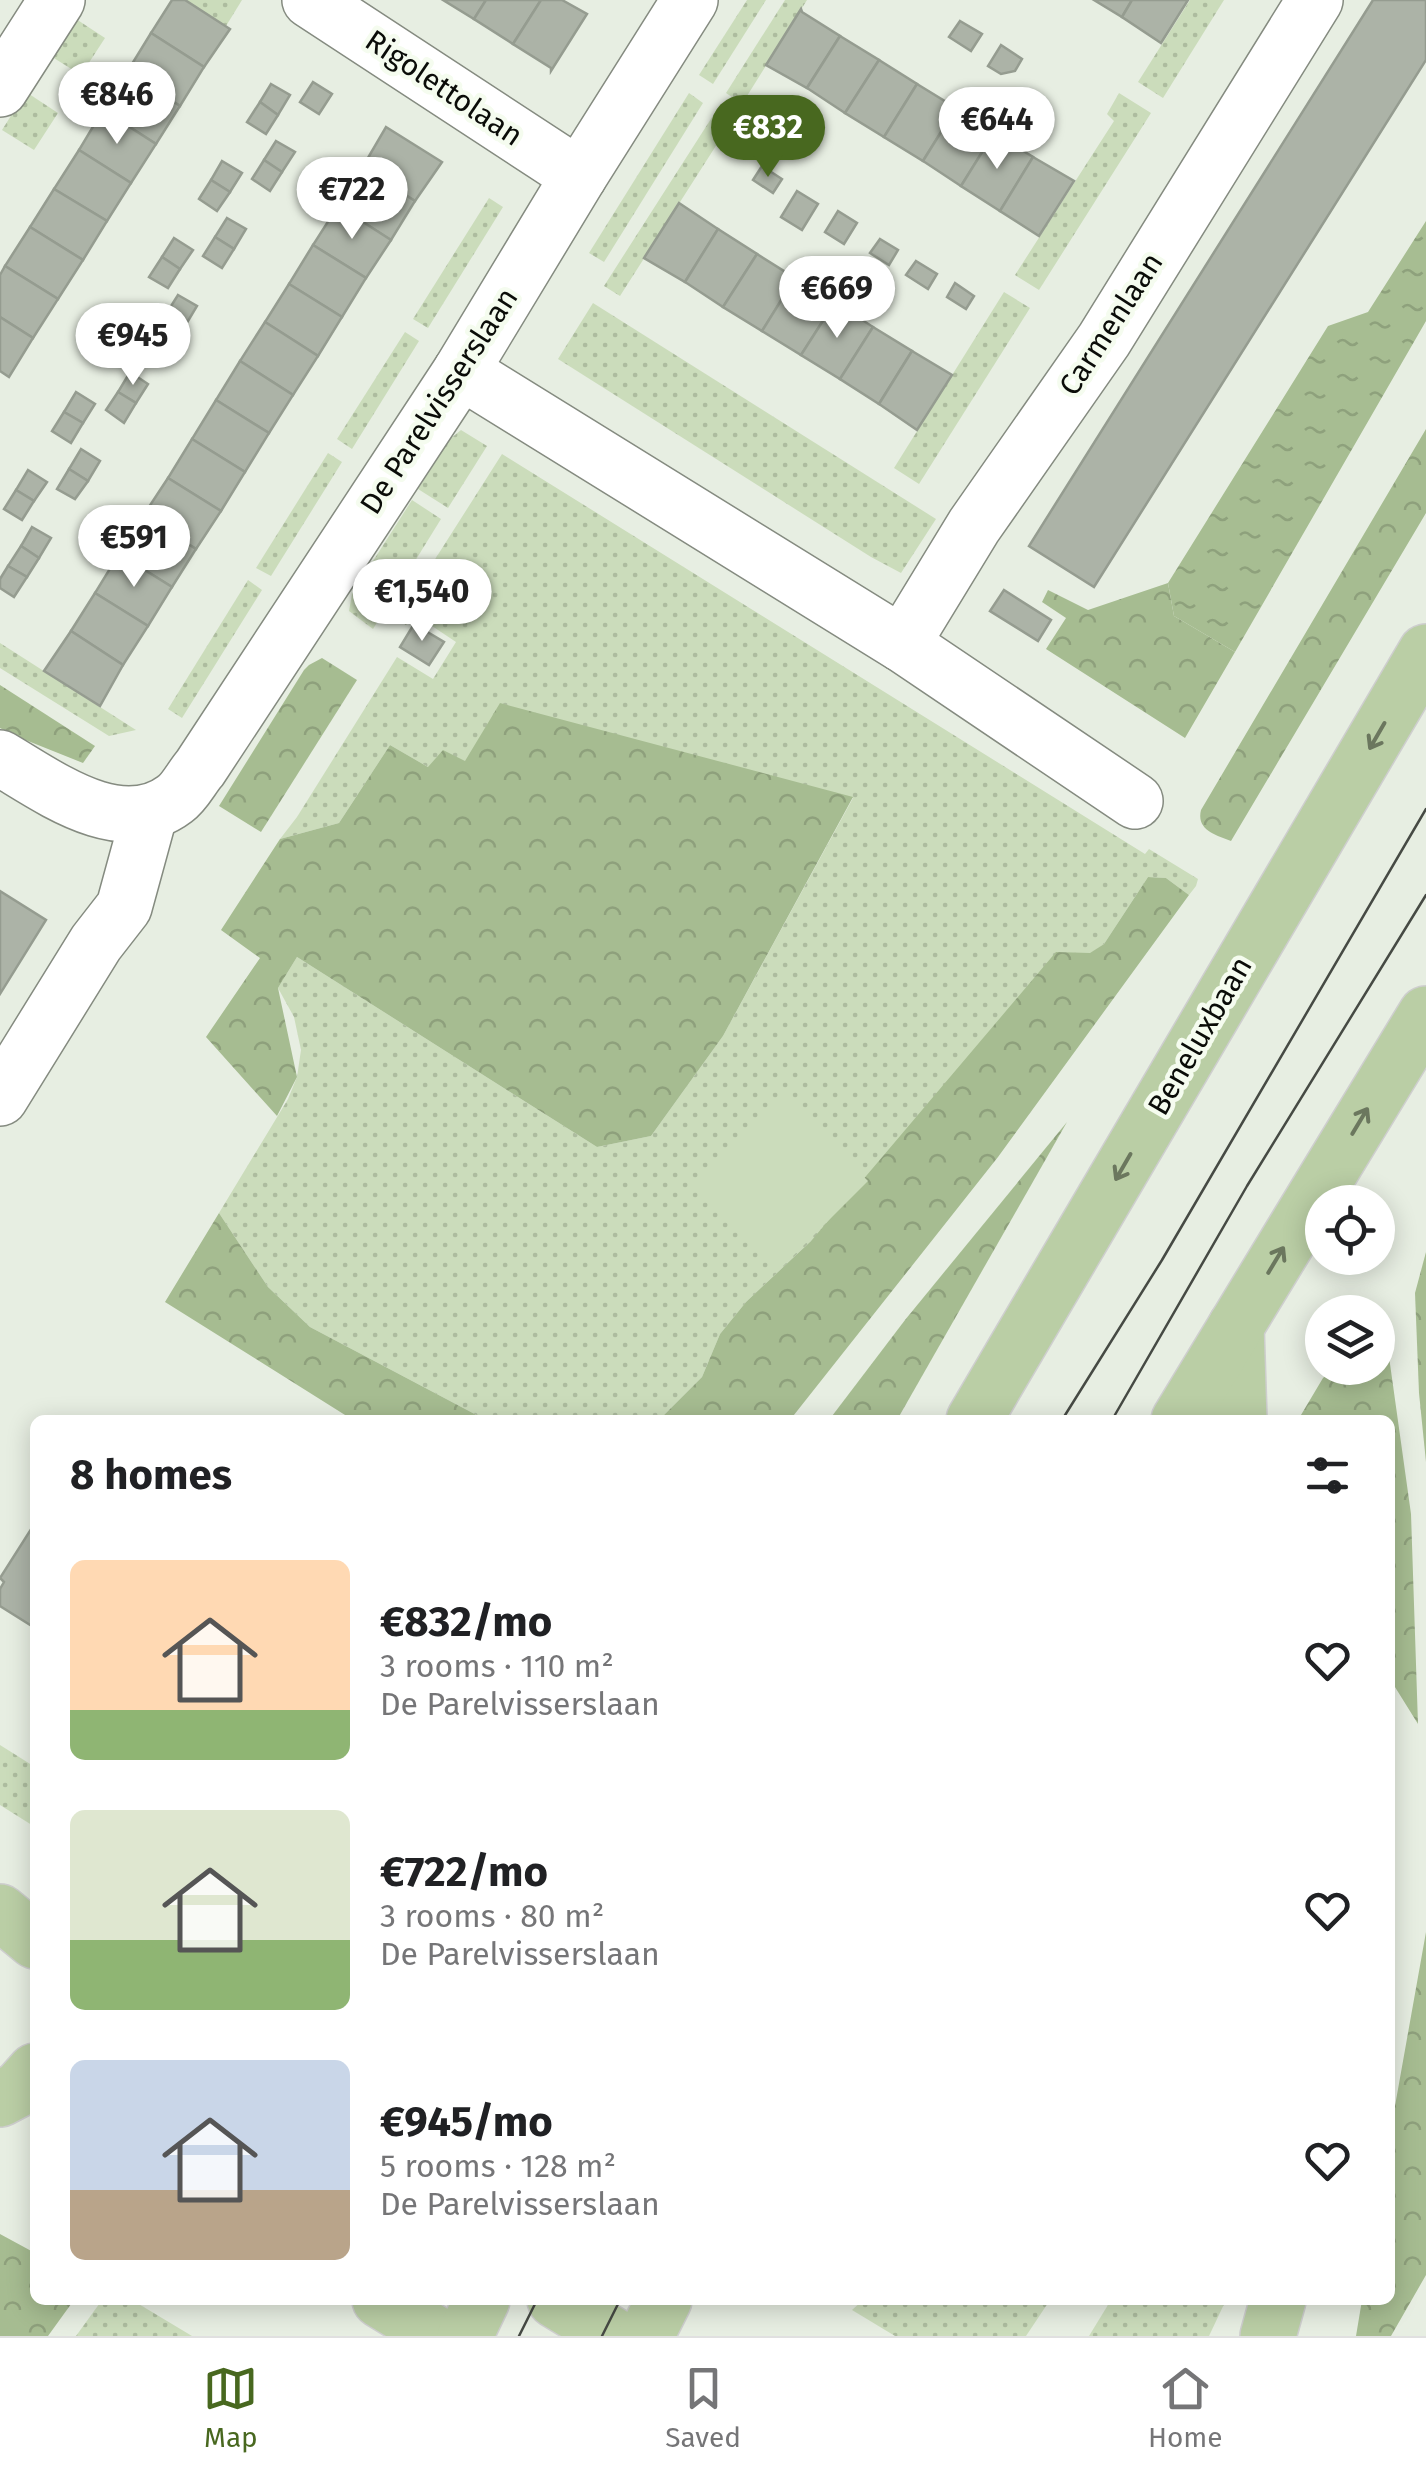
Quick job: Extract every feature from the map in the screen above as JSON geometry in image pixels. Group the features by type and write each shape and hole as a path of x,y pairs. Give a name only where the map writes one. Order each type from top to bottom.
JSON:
{"main road":[{"name":"Beneluxbaan","path":"977,1415 1426,652"},
{"path":"1183,1415 1426,1014"},
{"path":"1236,1326 1238,1415"},
{"path":"0,1912 30,1937"},
{"path":"388,2305 439,2336"},
{"path":"464,2336 480,2305"},
{"path":"564,2305 614,2336"},
{"path":"646,2336 662,2305"},
{"path":"1268,2336 1277,2305"}],"street":[{"path":"0,89 57,0"},
{"name":"Rigolettolaan","path":"310,0 579,176"},
{"name":"De Parelvisserslaan","path":"150,812 176,798 200,768 461,371 690,0"},
{"name":"Carmenlaan","path":"902,644 974,526 1104,340 1315,0"},
{"path":"461,371 902,644 1135,801"},
{"path":"0,758 79,804 116,814 150,812 124,907 96,944 0,1098"}],"shaded area":[{"path":"184,0 242,0 226,26"},
{"path":"747,0 766,0 713,84 699,75"},
{"path":"785,0 807,0 742,104 726,93"},
{"path":"1190,0 1224,0 1163,98 1138,82"},
{"path":"73,17 105,38 81,75 49,55"},
{"path":"26,92 58,113 34,150 2,130"},
{"path":"689,93 703,103 604,262 589,253"},
{"path":"1119,93 1151,113 1039,290 1015,275 1114,121 1107,114"},
{"path":"716,111 757,137 744,156 719,141 620,296 604,286"},
{"path":"489,198 503,207 428,328 413,319"},
{"path":"1004,292 1030,308 919,484 894,468"},
{"path":"593,303 936,519 901,573 558,359"},
{"path":"405,332 419,341 352,449 337,439"},
{"path":"461,430 487,446 448,508 418,489 450,439"},
{"path":"328,453 342,462 271,576 256,568"},
{"path":"502,454 1145,854 1149,849 1198,879 1196,886 1189,895 1166,878 1148,877 1104,944 746,1302 720,1334 702,1377 664,1415 477,1415 310,1327 268,1287 219,1213 288,1099 297,1077 301,1050 294,1017 278,988 297,957 597,1147 651,1136 723,1036 853,798 465,762 428,767 390,745 339,823 280,839 397,657 433,679 456,642 414,614 406,625 397,619"},
{"path":"412,500 441,519 373,629 349,611 352,594"},
{"path":"248,580 262,590 182,718 168,709"},
{"path":"0,643 136,730 109,736 0,668"},
{"path":"785,1098 868,1181 782,1267 699,1184"},
{"path":"0,1745 30,1764 30,1824 0,1805"},
{"path":"98,2305 140,2305 192,2336 76,2336"},
{"path":"858,2305 1047,2305 1026,2336 895,2336 852,2310"},
{"path":"1108,2305 1224,2305 1209,2336 1089,2336"}],"green space":[{"path":"1426,429 1426,513 1231,841 1214,834 1201,822 1201,810"},
{"path":"1168,583 1174,616 1235,652 1185,738 1046,649 1066,618 1042,602 1048,590 1088,610"},
{"path":"322,658 357,680 261,832 219,806 304,670"},
{"path":"0,685 95,746 83,763 0,728"},
{"path":"500,703 853,797 723,1036 651,1136 597,1147 297,957 278,988 297,1077 277,1116 206,1037 260,958 221,930 280,839 339,823 390,745 428,767 443,750 465,761"},
{"path":"1148,877 1166,878 1189,895 998,1157 794,1415 664,1415 702,1377 720,1334 746,1302 811,1241 1056,952 1090,953 1104,944"},
{"path":"1067,1122 900,1415 833,1415"},
{"path":"219,1213 268,1287 310,1327 477,1415 345,1415 165,1302"},
{"path":"1426,1252 1426,1462 1415,1293"},
{"path":"1319,1385 1393,1385 1411,1514 1418,1724 1395,1687 1395,1415 1301,1415"},
{"path":"1426,1932 1426,2275 1391,2336 1356,2336 1361,2305 1395,2305 1395,2106"},
{"path":"0,2234 30,2250 30,2305 70,2305 48,2336 0,2336"}],"water":[{"path":"1426,221 1426,321 1235,652 1174,616 1168,583 1328,326 1368,312"}],"building":[{"path":"172,0 185,0 230,29 204,67 151,33"},
{"path":"443,0 486,0 474,19"},
{"path":"486,0 541,0 513,44 474,19"},
{"path":"541,0 562,0 587,14 551,71 513,44"},
{"path":"1094,0 1132,0 1122,17"},
{"path":"1132,0 1188,0 1161,43 1122,17"},
{"path":"1373,0 1426,0 1426,60 1094,587 1029,546"},
{"path":"801,9 840,36 807,88 766,65"},
{"path":"960,21 982,34 971,51 949,37"},
{"path":"151,33 204,67 180,106 127,72"},
{"path":"840,36 879,60 845,113 807,88"},
{"path":"1001,45 1022,59 1015,71 1001,74 988,66"},
{"path":"879,60 917,84 884,137 845,113"},
{"path":"127,72 180,106 156,144 103,110"},
{"path":"313,82 332,94 319,114 300,102"},
{"path":"271,84 290,95 278,115 260,102"},
{"path":"917,84 956,108 923,161 884,137"},
{"path":"260,102 278,115 266,134 247,122"},
{"path":"956,108 994,133 961,186 923,161"},
{"path":"103,110 156,144 131,183 79,150"},
{"path":"1037,121 1051,130 1041,144 1028,136"},
{"path":"386,127 442,162 415,201 362,168"},
{"path":"994,133 1033,157 1000,211 961,186"},
{"path":"276,141 295,152 282,172 264,160"},
{"path":"79,150 131,183 107,221 54,189"},
{"path":"1033,157 1074,181 1039,236 1000,211"},
{"path":"264,160 282,172 270,191 252,179"},
{"path":"222,161 242,173 230,192 211,180"},
{"path":"762,166 782,179 773,193 753,180"},
{"path":"362,168 415,201 391,240 338,206"},
{"path":"211,180 230,192 217,211 199,199"},
{"path":"54,189 107,221 83,260 30,227"},
{"path":"797,191 818,204 802,230 781,217"},
{"path":"679,203 718,229 685,282 644,258"},
{"path":"338,206 391,240 366,278 313,245"},
{"path":"838,211 857,223 844,244 825,232"},
{"path":"227,218 246,229 234,249 215,237"},
{"path":"30,227 83,260 58,299 5,266"},
{"path":"718,229 757,254 723,307 685,282"},
{"path":"215,237 234,249 222,268 203,256"},
{"path":"174,238 193,250 180,269 162,257"},
{"path":"880,239 898,250 889,265 870,253"},
{"path":"313,245 366,278 342,317 289,284"},
{"path":"757,254 795,278 762,331 723,307"},
{"path":"162,257 180,269 168,288 149,277"},
{"path":"916,261 937,274 928,289 906,275"},
{"path":"5,266 58,299 33,338 0,317 0,275"},
{"path":"795,278 835,302 801,355 762,331"},
{"path":"955,283 974,296 966,309 947,297"},
{"path":"289,284 342,317 318,356 265,322"},
{"path":"178,295 197,306 185,326 166,314"},
{"path":"835,302 873,327 840,379 801,355"},
{"path":"166,314 185,326 172,345 154,333"},
{"path":"126,315 144,326 132,347 113,335"},
{"path":"0,317 33,338 9,377 0,371"},
{"path":"265,322 318,356 293,395 240,361"},
{"path":"873,327 912,351 879,404 840,379"},
{"path":"113,335 132,347 120,365 101,354"},
{"path":"912,351 952,375 917,430 879,404"},
{"path":"240,361 293,395 269,433 216,400"},
{"path":"130,372 148,384 136,403 118,392"},
{"path":"76,392 95,404 83,423 64,412"},
{"path":"118,392 136,403 124,423 106,410"},
{"path":"216,400 269,433 245,472 192,439"},
{"path":"64,412 83,423 71,443 52,431"},
{"path":"192,439 245,472 221,511 168,478"},
{"path":"81,449 100,461 88,481 69,469"},
{"path":"69,469 88,481 75,499 57,489"},
{"path":"28,470 47,482 34,501 16,490"},
{"path":"168,478 221,511 196,549 143,516"},
{"path":"16,490 34,501 22,520 4,509"},
{"path":"143,516 196,549 172,587 119,554"},
{"path":"32,527 51,538 39,558 21,546"},
{"path":"21,546 39,558 27,577 8,566"},
{"path":"119,554 172,587 148,626 95,593"},
{"path":"8,566 27,577 14,597 0,588 0,579"},
{"path":"1004,590 1051,620 1038,641 990,611"},
{"path":"95,593 148,626 123,665 71,631"},
{"path":"414,624 444,642 429,665 400,647"},
{"path":"71,631 123,665 100,706 44,671"},
{"path":"0,891 46,920 0,994"},
{"path":"30,1531 30,1625 0,1606 4,1582 0,1578"}],"tram line":[{"path":"1065,1415 1162,1260 1426,809"},
{"path":"1115,1415 1247,1186 1426,895"},
{"path":"519,2336 534,2305"},
{"path":"602,2336 618,2305"}]}
